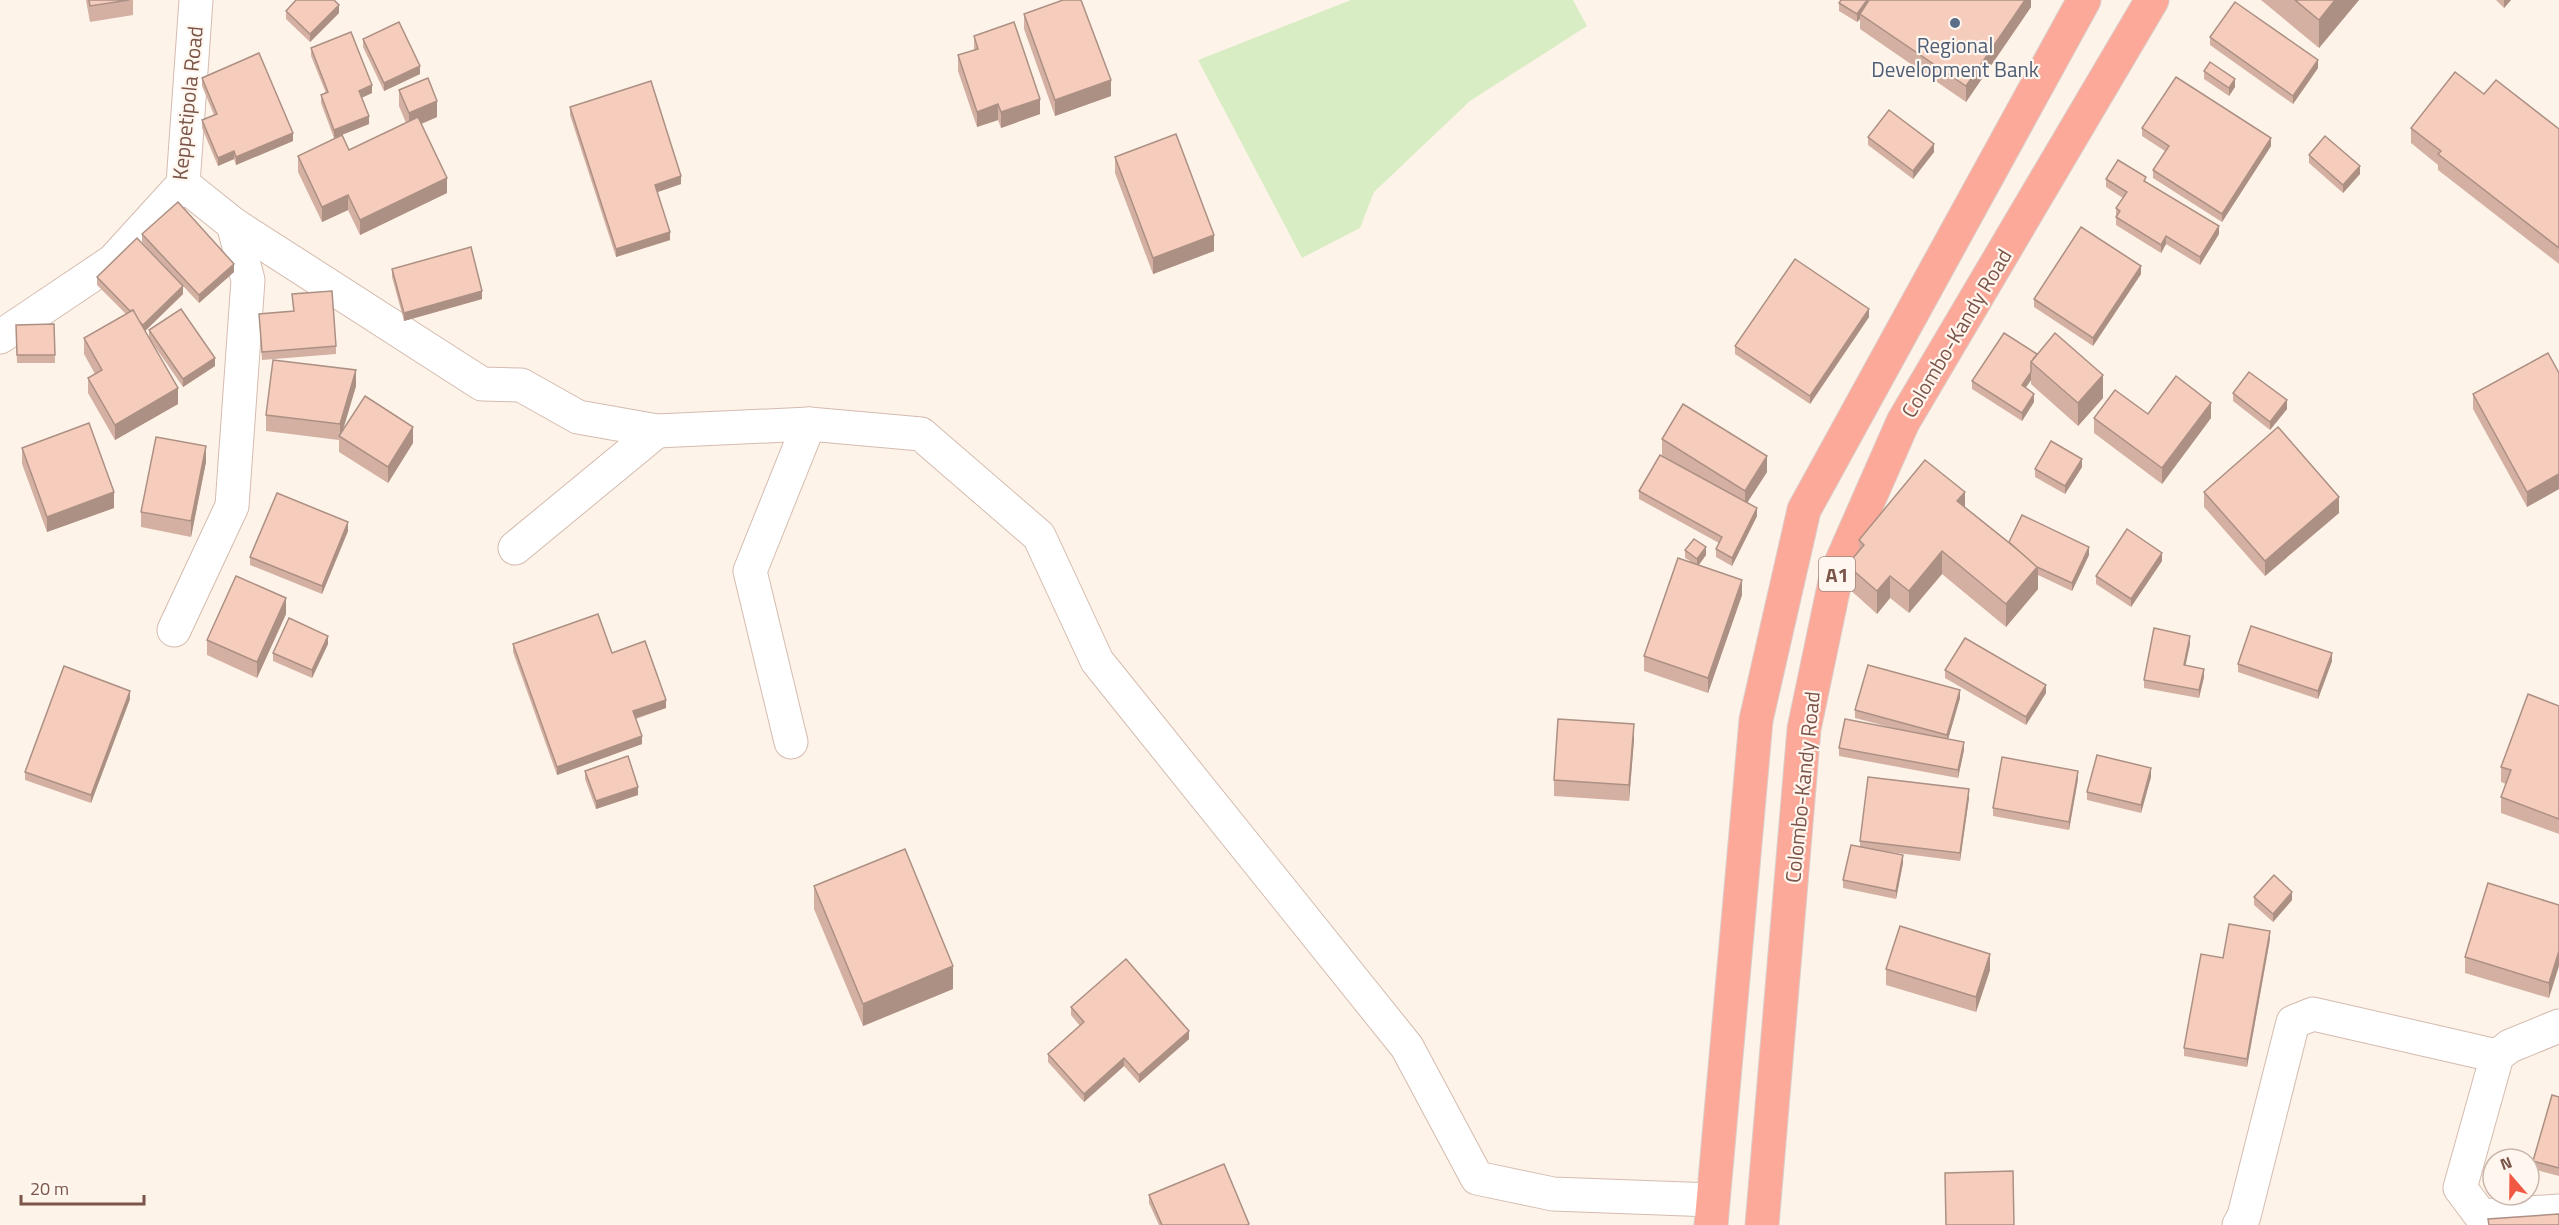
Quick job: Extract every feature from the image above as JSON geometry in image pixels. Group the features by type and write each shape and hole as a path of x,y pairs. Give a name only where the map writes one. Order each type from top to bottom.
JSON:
{"highway":[{"name":"A1","path":"1711,1213 1756,720 1804,510 2084,0"},
{"name":"Colombo-Kandy Road","path":"1762,1225 1804,729 1837,572 1903,422 2151,1"}],"street":[{"name":"Keppetipola Road","path":"0,337 113,261 183,184 196,0"},
{"path":"183,184 233,224 482,384 521,385 578,417 657,430 809,424 921,434 1039,537 1097,662 1407,1047 1477,1178 1553,1194 1711,1213"},
{"path":"174,630 232,506 248,280 233,224"},
{"path":"791,742 750,571 809,424"},
{"path":"515,548 657,430"},
{"path":"2238,1225 2244,1216 2293,1022 2313,1014 2498,1056"},
{"path":"2559,1026 2510,1046 2498,1056 2460,1188 2481,1216 2559,1211"}],"green space":[{"path":"1351,0 1573,0 1587,26 1470,101 1374,192 1360,228 1302,258 1198,60"}],"building":[{"path":"89,0 129,0 90,6"},
{"path":"296,0 334,0 339,5 310,34 286,11"},
{"path":"1063,0 1081,0 1111,80 1055,100 1024,14"},
{"path":"1841,0 1867,0 1857,14 1839,3"},
{"path":"1869,0 2025,0 1966,86 1860,14"},
{"path":"2295,0 2335,0 2319,20"},
{"path":"2235,2 2318,60 2293,96 2210,37"},
{"path":"399,22 420,66 384,83 363,39"},
{"path":"1014,22 1040,99 1001,112 998,104 977,112 958,55 978,49 974,36"},
{"path":"351,32 372,85 359,91 369,116 334,130 321,95 328,92 311,48"},
{"path":"259,53 293,133 236,157 234,151 218,158 202,120 217,114 202,78"},
{"path":"2210,62 2235,79 2229,88 2204,71"},
{"path":"2455,72 2484,94 2496,80 2559,129 2559,248 2438,154 2441,151 2411,128"},
{"path":"2176,77 2271,138 2222,214 2153,170 2169,146 2142,128"},
{"path":"428,78 437,101 409,113 399,90"},
{"path":"651,81 681,176 655,185 670,232 616,249 570,107"},
{"path":"1889,110 1934,144 1913,171 1868,137"},
{"path":"418,117 447,178 360,220 348,195 322,207 298,156 342,135 349,150"},
{"path":"1176,134 1214,235 1153,258 1115,157"},
{"path":"2325,136 2360,166 2343,185 2309,155"},
{"path":"2118,160 2146,177 2144,181 2219,226 2200,257 2166,236 2161,245 2116,217 2120,211 2116,208 2127,192 2106,179"},
{"path":"178,202 234,264 199,295 142,234"},
{"path":"2081,227 2141,266 2093,338 2034,299"},
{"path":"137,238 183,286 143,325 133,310 130,311 97,277"},
{"path":"471,247 482,291 404,313 392,269"},
{"path":"1795,259 1869,309 1810,396 1735,346"},
{"path":"332,291 336,346 262,352 259,314 294,311 292,294"},
{"path":"181,309 215,358 183,379 149,330"},
{"path":"133,310 178,388 115,425 88,378 102,370 84,338"},
{"path":"54,324 55,355 17,355 16,325"},
{"path":"2004,333 2037,354 2031,362 2031,372 2022,385 2034,394 2022,413 1972,381"},
{"path":"2055,333 2103,375 2078,403 2031,362"},
{"path":"2548,353 2559,373 2559,474 2527,492 2473,394"},
{"path":"273,360 356,370 340,424 266,415"},
{"path":"2249,372 2287,400 2270,422 2233,393"},
{"path":"2176,376 2211,403 2162,468 2094,418 2115,390 2148,414"},
{"path":"365,396 413,427 388,467 339,436"},
{"path":"1683,404 1767,456 1745,491 1662,439"},
{"path":"89,423 114,492 47,517 22,448"},
{"path":"2278,427 2339,497 2265,561 2204,492"},
{"path":"156,437 206,446 191,521 141,512"},
{"path":"2051,441 2082,459 2065,486 2035,469"},
{"path":"1660,455 1757,508 1732,558 1716,549 1722,537 1639,491"},
{"path":"1925,460 1965,492 1957,501 2038,566 2006,604 1942,551 1909,591 1890,576 1877,591 1847,565 1864,545 1859,540"},
{"path":"277,493 348,522 322,586 250,557"},
{"path":"2022,515 2089,547 2072,583 2037,567 2009,542"},
{"path":"2127,529 2162,553 2131,599 2096,576"},
{"path":"1694,539 1706,547 1697,559 1685,550"},
{"path":"1678,558 1742,580 1708,678 1644,656"},
{"path":"236,576 286,598 257,662 207,640"},
{"path":"598,614 612,653 645,641 666,700 633,711 642,736 557,767 513,644"},
{"path":"289,618 328,636 312,670 273,653"},
{"path":"2251,626 2332,653 2318,691 2238,664"},
{"path":"2154,628 2190,636 2184,665 2204,669 2199,690 2144,680"},
{"path":"1965,638 2046,685 2026,717 1945,670"},
{"path":"1868,665 1960,690 1947,735 1855,710"},
{"path":"64,666 130,691 91,795 25,772"},
{"path":"2528,694 2559,706 2559,819 2501,797 2511,770 2501,767"},
{"path":"1558,719 1634,724 1629,785 1554,780"},
{"path":"1845,719 1964,742 1958,770 1839,748"},
{"path":"2097,755 2151,768 2141,805 2087,792"},
{"path":"628,756 638,787 596,801 585,771"},
{"path":"2002,757 2078,771 2069,822 1993,808"},
{"path":"1868,777 1969,789 1960,853 1860,841"},
{"path":"1851,845 1903,855 1896,891 1843,880"},
{"path":"905,849 953,966 863,1004 814,886"},
{"path":"2274,875 2292,892 2273,914 2254,897"},
{"path":"2488,883 2559,905 2559,951 2549,983 2465,957"},
{"path":"2229,924 2270,931 2247,1059 2184,1048 2201,954 2223,958"},
{"path":"1900,926 1990,954 1976,997 1886,969"},
{"path":"1126,959 1189,1031 1139,1075 1124,1058 1084,1094 1048,1054 1084,1022 1071,1007"},
{"path":"2552,1095 2559,1097 2559,1168 2541,1163 2541,1147 2537,1147"},
{"path":"1224,1164 1249,1224 1162,1225 1149,1195"},
{"path":"2013,1171 2014,1225 1946,1225 1945,1173"},
{"path":"2559,1214 2559,1225 2489,1225 2488,1219"}],"place":[{"name":"Regional Development Bank","path":"1955,23"}]}
